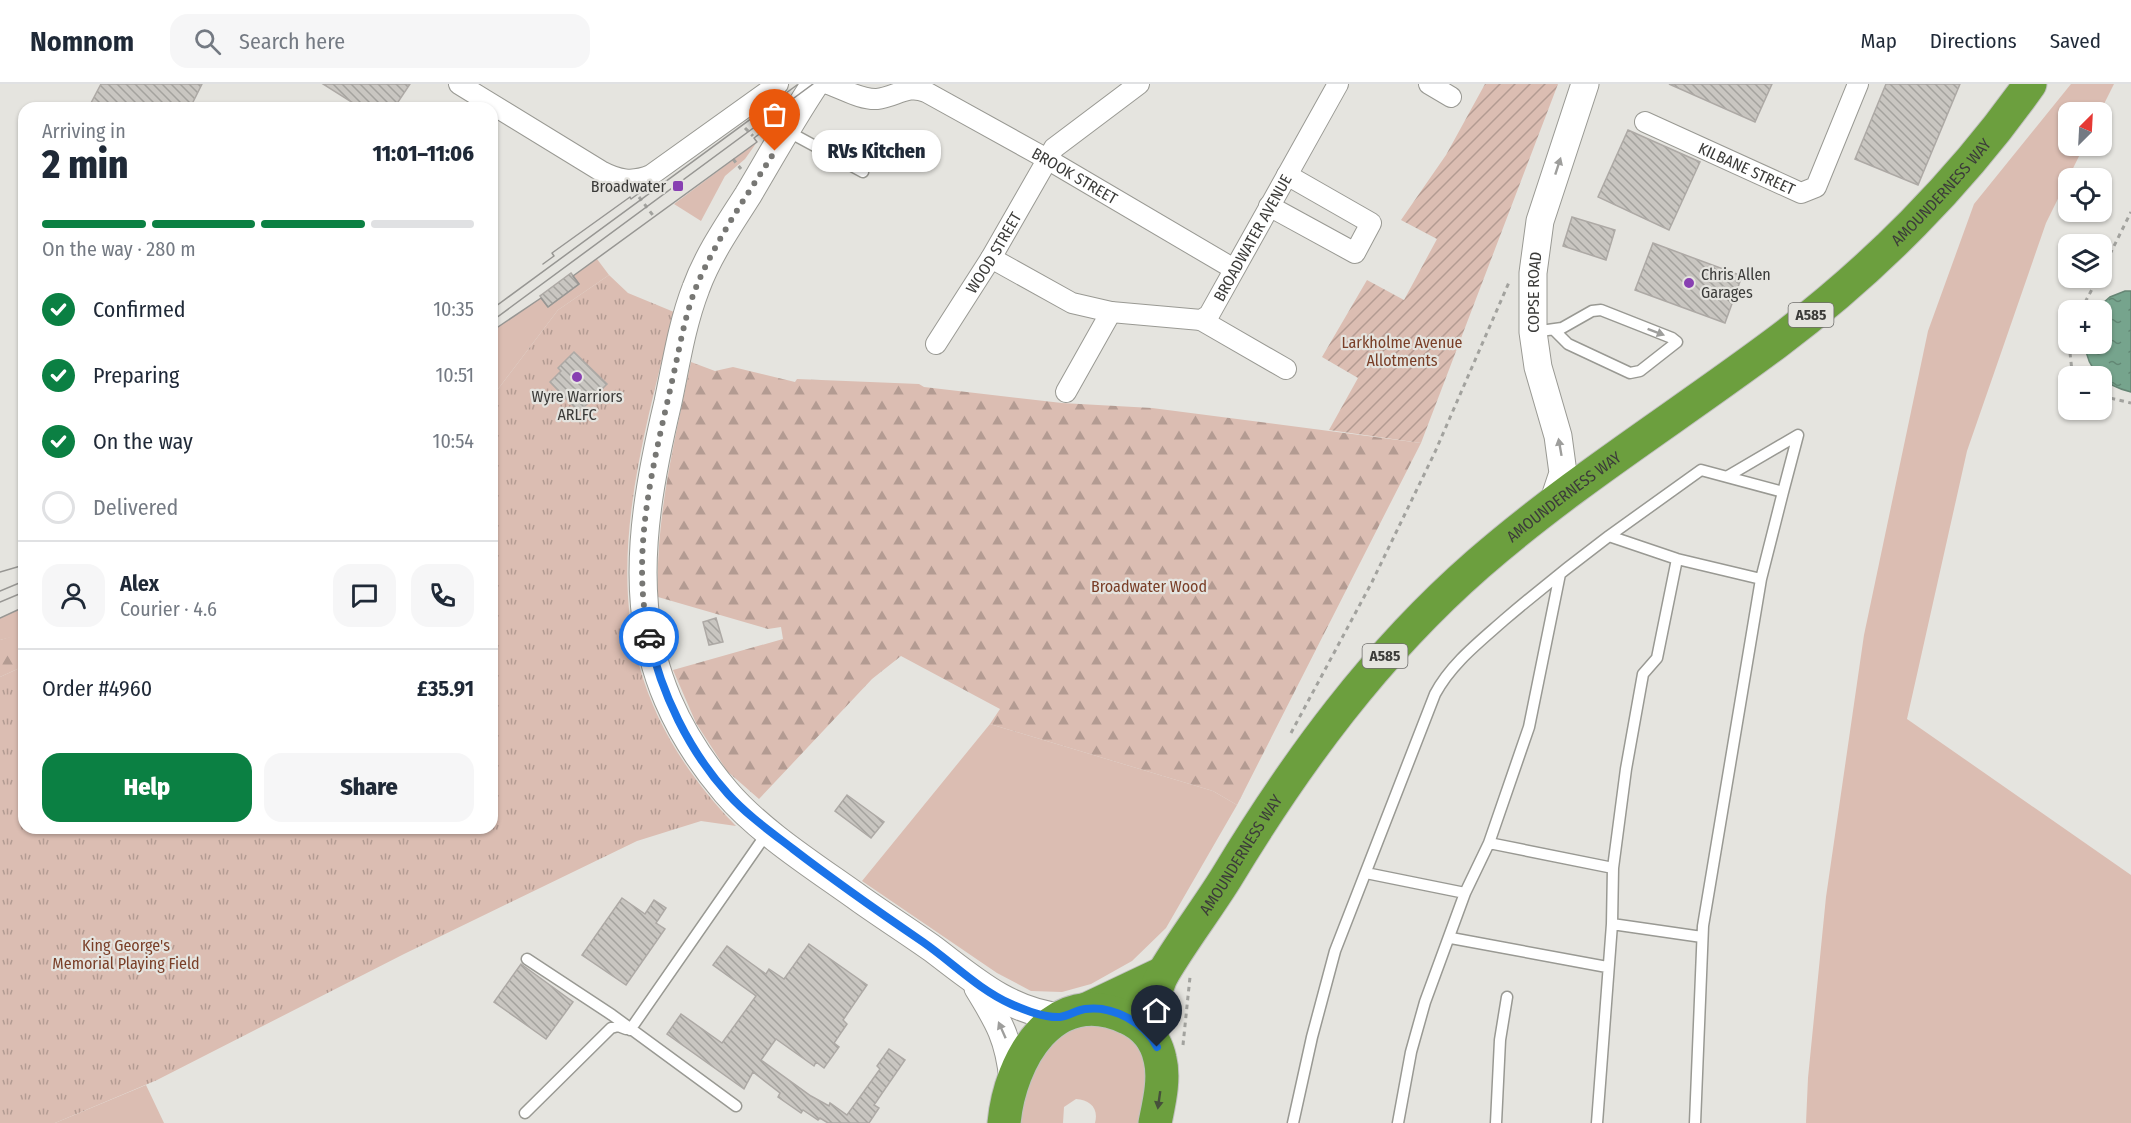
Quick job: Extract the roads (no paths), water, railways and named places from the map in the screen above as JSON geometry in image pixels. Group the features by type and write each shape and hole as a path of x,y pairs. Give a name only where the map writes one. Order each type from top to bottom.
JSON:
{"highway":[{"name":"AMOUNDERNESS WAY","path":"1151,1036 1153,1012 1163,973 1291,775 1344,704 1378,664 1440,599 1479,563 1553,503 1777,343 1825,304 1927,209 1980,149 2031,84"},
{"path":"1004,1123 1013,1080 1028,1048 1047,1026 1163,973"},
{"path":"1074,1013 1110,1011 1121,1015 1151,1036"},
{"name":"A585","path":"1151,1036 1159,1054 1162,1073 1155,1123"}],"street":[{"path":"459,84 488,102"},
{"path":"498,108 601,171 628,181 651,175 778,84"},
{"path":"815,84 692,287 649,491 642,544 643,606 653,658 677,718 703,761 728,794 769,831 825,874 927,945 976,985 1018,1007 1074,1013"},
{"name":"BROOK STREET","path":"828,84 866,98 878,99 912,86 926,92 1047,159 1234,268"},
{"name":"WOOD STREET","path":"936,344 991,258 1047,159 1059,143 1139,84"},
{"name":"BROADWATER AVENUE","path":"1201,320 1209,315 1338,84"},
{"path":"1429,84 1451,97"},
{"name":"COPSE ROAD","path":"1553,503 1563,473 1561,455 1538,367 1543,331 1533,273 1540,221 1585,84"},
{"name":"KILBANE STREET","path":"1645,122 1801,193 1816,187 1858,84"},
{"path":"1269,206 1355,253 1371,223 1287,175"},
{"path":"991,258 1072,303 1111,312 1201,320 1286,369"},
{"path":"1066,392 1111,312"},
{"path":"976,985 1001,1027 1010,1051 1013,1080"}],"lane":[{"path":"787,130 863,172"},
{"path":"1601,310 1677,342 1640,371 1630,373 1543,331 1573,323 1592,311 1601,310"},
{"path":"1695,1123 1702,937 1761,579 1798,435 1728,476"},
{"path":"1293,1123 1312,1037 1335,951 1435,694 1445,676 1479,642 1560,574 1701,470 1783,492"},
{"path":"1609,536 1677,559 1761,579"},
{"path":"1596,1123 1612,924 1613,868 1643,674 1657,658 1677,559"},
{"path":"1398,1123 1411,1052 1425,1002 1451,938 1466,893 1489,843 1529,727 1560,574"},
{"path":"630,1030 769,831"},
{"path":"1489,843 1613,868"},
{"path":"1366,873 1466,893"},
{"path":"1612,924 1702,937"},
{"path":"1451,938 1607,967"},
{"path":"526,959 736,1106"},
{"path":"1496,1123 1500,1040 1507,997"},
{"path":"525,1113 611,1028 618,1026 630,1030"}],"water":[{"path":"2131,291 2131,392 2112,385 2112,366 2092,366 2087,354 2112,354 2112,300 2107,300"}],"tram line":[{"path":"498,317 813,84"},
{"path":"498,305 797,85"},
{"path":"498,327 541,298 548,307 579,284 573,276 757,142 754,138 770,126 771,98"},
{"path":"543,264 554,256 552,253 630,197 631,199 642,191"},
{"path":"0,572 18,567"},
{"path":"0,591 18,584"},
{"path":"0,602 18,594"},
{"path":"0,618 18,610"}],"place":[{"name":"RVs Kitchen","path":"775,151"},
{"name":"Broadwater","path":"678,186"},
{"name":"Chris Allen Garages","path":"1689,283"},
{"name":"Wyre Warriors ARLFC","path":"577,377"}],"park label":[{"name":"Larkholme Avenue Allotments","path":"1402,351"},
{"name":"Broadwater Wood","path":"1149,586"},
{"name":"King George's Memorial Playing Field","path":"126,954"}]}
